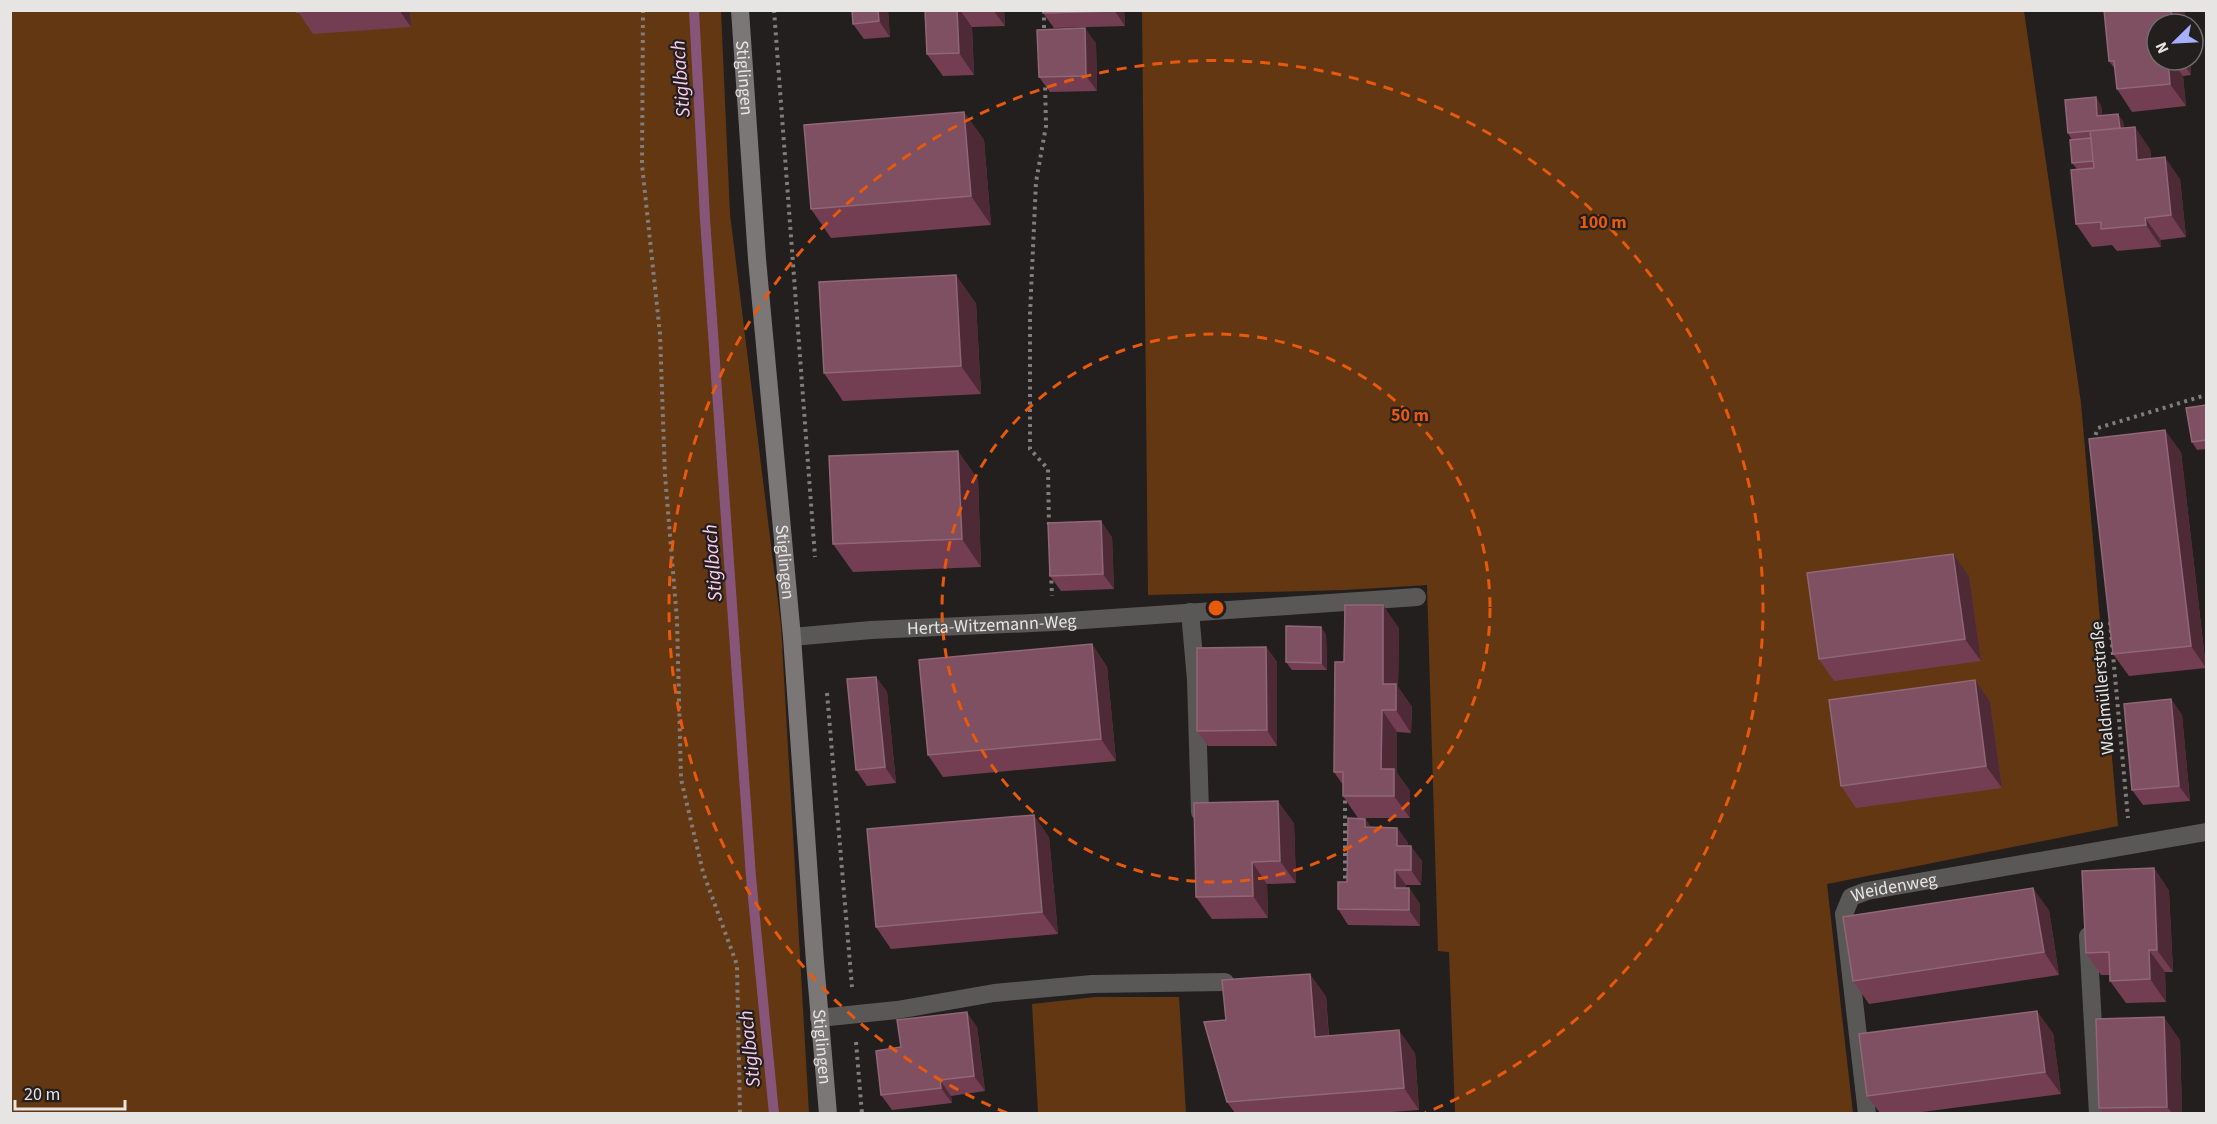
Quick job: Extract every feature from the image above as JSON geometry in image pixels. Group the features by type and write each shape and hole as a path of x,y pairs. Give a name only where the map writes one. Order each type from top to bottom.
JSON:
{"main road":[{"name":"Stiglingen","path":"740,10 757,259 792,638 828,1113"}],"street":[{"name":"Herta-Witzemann-Weg","path":"792,638 871,630 1054,622 1417,597"},
{"path":"1190,612 1196,680 1200,812"},
{"name":"Weidenweg","path":"1867,1113 1844,914 1851,897 1867,891 2084,859 2131,845 2206,832"},
{"path":"2088,924 2098,1113"},
{"path":"819,1018 897,1010 994,993 1092,984 1225,982"}],"path":[{"path":"643,10 642,165 660,334 665,475 677,620 681,779 703,872 737,965 740,1113"},
{"path":"774,10 816,565"},
{"path":"1044,10 1044,45"},
{"path":"1045,69 1046,126 1036,182 1030,302 1030,449 1048,469 1049,533"},
{"path":"2094,452 2092,440 2098,428 2206,395"},
{"path":"1050,566 1054,622"},
{"name":"Waldmüllerstraße","path":"2109,618 2131,845"},
{"path":"826,681 862,1113"},
{"path":"1345,896 1346,790"}],"shaded area":[{"path":"10,11 721,11 730,214 781,626 809,1113 11,1113"},
{"path":"1142,11 2024,11 2081,403 2118,826 1827,884 1853,1113 1455,1113 1449,952 1438,951 1427,585 1345,590 1148,595"},
{"path":"1095,997 1179,997 1186,1113 1038,1113 1032,1004"}],"building":[{"path":"852,10 878,10 879,21 853,24"},
{"path":"925,10 957,10 959,53 927,54"},
{"path":"1043,10 1114,10 1114,11 1043,13"},
{"path":"2104,10 2171,10 2171,12 2145,12 2145,72 2169,72 2170,84 2117,89 2114,61 2109,61"},
{"path":"1085,28 1086,76 1039,77 1037,30"},
{"path":"2096,97 2097,116 2118,114 2120,128 2068,133 2065,100"},
{"path":"964,112 971,196 811,209 804,125"},
{"path":"2135,127 2137,160 2165,157 2171,215 2145,218 2146,225 2101,229 2101,222 2076,224 2071,170 2094,168 2090,131"},
{"path":"2091,138 2093,161 2072,163 2070,140"},
{"path":"956,275 961,366 824,373 819,282"},
{"path":"2206,405 2206,440 2192,442 2186,408"},
{"path":"2165,430 2191,646 2113,654 2089,439"},
{"path":"958,451 962,539 833,544 829,456"},
{"path":"1101,521 1103,574 1050,576 1048,523"},
{"path":"1953,554 1965,639 1819,659 1807,573"},
{"path":"1345,605 1383,605 1383,684 1396,684 1396,710 1382,710 1381,769 1394,769 1394,796 1343,796 1343,772 1334,772 1335,662 1344,662"},
{"path":"1286,626 1321,627 1321,663 1286,662"},
{"path":"1092,644 1101,739 928,755 919,660"},
{"path":"1266,647 1267,730 1197,731 1197,648"},
{"path":"876,677 885,767 856,770 847,679"},
{"path":"1975,680 1986,766 1841,786 1829,700"},
{"path":"2171,699 2179,786 2132,790 2124,704"},
{"path":"1278,801 1280,861 1252,862 1253,896 1196,897 1194,803"},
{"path":"1034,815 1042,912 876,927 867,829"},
{"path":"1348,818 1365,819 1365,827 1397,828 1397,846 1411,846 1411,870 1395,870 1395,888 1409,888 1409,910 1338,909 1338,882 1347,882"},
{"path":"2154,868 2157,950 2149,950 2150,979 2110,981 2109,952 2086,953 2082,871"},
{"path":"2033,888 2044,952 1853,981 1843,917"},
{"path":"1310,974 1315,1037 1399,1030 1404,1088 1227,1102 1204,1022 1226,1020 1222,980"},
{"path":"2037,1011 2045,1072 1867,1096 1859,1034"},
{"path":"967,1012 974,1076 940,1080 941,1088 881,1095 876,1051 901,1047 897,1020"},
{"path":"2164,1017 2167,1107 2099,1108 2096,1019"}],"waterway":[{"name":"Stiglbach","path":"694,10 705,219 751,877 774,1114"}]}
